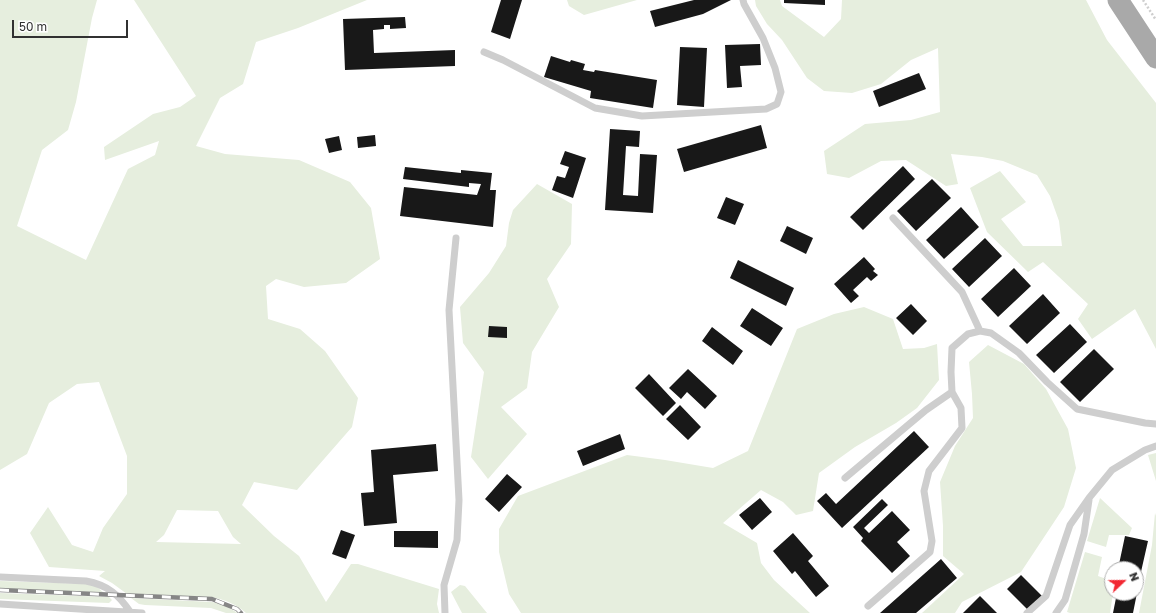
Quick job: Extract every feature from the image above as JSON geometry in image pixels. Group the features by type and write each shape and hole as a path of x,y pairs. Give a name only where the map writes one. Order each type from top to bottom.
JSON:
{"main road":[{"path":"1118,0 1156,58"}],"lane":[{"path":"484,52 503,60 595,108 642,116 766,109 777,104 782,92 775,68 763,38 743,0"},
{"path":"893,218 962,292 980,331"},
{"path":"445,613 444,585 457,540 460,500 449,310 456,238"},
{"path":"868,606 930,552 932,541 924,491 929,471 962,428 961,408 952,392 950,372 952,348 968,334 980,331 991,333 1019,353 1046,382 1077,410 1156,424"},
{"path":"845,478 926,410 952,392"},
{"path":"1027,613 1046,596 1070,525 1089,498 1112,470 1145,450 1156,446"},
{"path":"1056,613 1065,600 1084,534 1089,498"},
{"path":"0,577 86,581 98,583 118,596 131,613"},
{"path":"0,604 142,613"}],"path":[{"path":"1143,0 1156,20"}],"green space":[{"path":"0,0 97,0 92,18 76,102 68,130 42,150 17,226 86,260 128,169 155,155 159,141 105,160 104,147 153,114 180,107 196,96 134,0 367,0 298,28 256,42 243,84 220,98 196,146 225,154 299,160 350,182 371,208 380,259 346,283 304,287 276,279 266,286 268,319 300,329 325,351 358,398 352,427 297,490 254,482 242,505 274,536 299,556 326,602 351,564 358,564 439,589 437,604 439,613 246,613 230,603 212,597 127,594 99,576 105,571 49,567 30,533 48,507 72,545 93,552 103,528 127,494 127,456 99,382 77,384 49,403 27,454 0,470","holes":["177,510 218,511 233,537 241,544 156,542 164,535"]},
{"path":"567,0 637,0 584,15 569,6"},
{"path":"755,0 780,0 782,6 824,37 841,19 842,0 1086,0 1107,40 1156,103 1156,349 1135,309 1092,339 1078,319 1088,304 1043,262 1028,272 987,232 970,188 1000,171 1026,202 1001,219 1023,246 1062,246 1059,221 1050,196 1037,175 1003,161 951,154 958,184 946,186 906,160 881,161 849,178 827,174 824,151 865,124 911,120 940,112 938,48 911,60 881,84 852,93 824,91 807,78 782,40 767,24 756,6"},
{"path":"537,184 572,204 571,244 547,279 559,307 532,352 527,388 501,407 527,434 488,479 471,457 484,372 463,343 460,307 489,273 506,246 509,223 513,210"},
{"path":"864,307 893,319 903,349 924,348 937,344 939,380 917,408 896,423 855,447 819,473 813,511 796,515 783,502 761,490 723,523 757,543 761,563 774,580 810,613 521,613 509,594 499,552 499,529 518,496 627,455 713,468 748,451 797,329 834,314"},
{"path":"988,345 1024,364 1046,389 1068,429 1076,468 1064,507 1021,572 962,602 955,613 922,613 964,574 943,556 943,526 940,482 955,446 973,418 969,362"},
{"path":"1156,453 1156,481 1148,455"},
{"path":"1100,498 1132,528 1129,535 1109,535 1106,547 1087,541"},
{"path":"1155,513 1156,613 1139,613 1141,601 1144,601 1144,587 1152,545"},
{"path":"1085,552 1102,557 1098,576 1104,578 1104,601 1112,601 1110,613 1067,612"},
{"path":"0,581 87,584 96,586 104,593 0,589"},
{"path":"460,585 465,586 487,613 462,613 451,592"},
{"path":"0,593 109,597 112,600 109,603 0,599"},
{"path":"131,598 212,602 222,604 238,613 226,613 211,608 145,605 139,604"}],"building":[{"path":"501,0 522,0 510,39 491,32"},
{"path":"694,0 731,0 703,14 655,27 650,11"},
{"path":"784,0 825,0 825,5 784,3"},
{"path":"405,17 406,28 390,29 390,25 384,25 384,29 373,30 374,53 455,50 455,66 345,70 343,19"},
{"path":"760,44 761,65 740,66 742,87 727,88 725,45"},
{"path":"680,47 707,48 704,107 677,105"},
{"path":"551,56 570,62 571,60 585,64 583,70 594,72 595,70 657,80 653,108 590,98 591,91 544,77"},
{"path":"919,73 926,89 879,107 873,91"},
{"path":"761,125 767,148 684,172 677,149"},
{"path":"610,129 640,131 639,147 626,146 623,195 638,196 640,154 657,155 653,213 605,210"},
{"path":"375,135 376,146 358,148 357,137"},
{"path":"339,136 342,150 329,153 325,139"},
{"path":"565,151 586,158 573,198 552,190 557,176 565,178 569,167 560,164"},
{"path":"903,166 915,179 863,230 850,217"},
{"path":"405,167 461,173 461,170 492,173 490,190 496,190 493,227 400,216 404,187 477,195 481,184 469,183 469,187 403,179"},
{"path":"932,179 951,198 916,231 897,211"},
{"path":"726,197 744,204 735,225 717,218"},
{"path":"961,207 979,227 944,259 926,240"},
{"path":"787,226 813,238 806,254 780,241"},
{"path":"985,238 1002,256 969,287 952,269"},
{"path":"864,257 875,269 873,271 878,275 871,281 867,277 853,290 859,296 851,303 834,284"},
{"path":"738,260 794,288 786,306 730,278"},
{"path":"1014,268 1031,286 998,317 981,299"},
{"path":"1043,294 1060,313 1027,344 1009,326"},
{"path":"911,304 927,321 913,335 896,318"},
{"path":"752,308 783,328 771,346 740,326"},
{"path":"1070,324 1087,342 1054,373 1036,355"},
{"path":"489,326 507,327 507,338 488,337"},
{"path":"712,327 743,351 733,365 702,341"},
{"path":"1094,349 1114,369 1080,402 1060,382"},
{"path":"688,369 717,396 705,409 687,392 681,399 669,388"},
{"path":"649,374 676,403 663,416 635,388"},
{"path":"680,405 701,427 688,440 666,419"},
{"path":"914,431 929,447 842,528 817,501 826,493 836,504"},
{"path":"620,434 625,449 583,466 577,451"},
{"path":"436,444 438,471 393,475 397,523 364,526 361,493 374,492 371,450"},
{"path":"507,474 522,487 499,512 485,499"},
{"path":"760,498 772,512 752,530 739,515"},
{"path":"882,499 888,505 864,528 869,533 892,511 910,530 897,542 910,556 892,573 861,541 863,538 853,527"},
{"path":"341,530 355,535 346,559 332,554"},
{"path":"394,531 438,531 438,548 394,547"},
{"path":"793,533 813,556 808,561 829,586 816,597 795,571 792,574 773,551"},
{"path":"1125,536 1148,541 1143,561 1120,561"},
{"path":"941,559 957,578 916,613 880,613"},
{"path":"1021,575 1042,596 1028,610 1007,589"},
{"path":"980,596 997,613 963,613"},
{"path":"1115,601 1135,601 1133,613 1113,613"}],"railway":[{"path":"0,590 212,599 237,609 241,613"}]}
